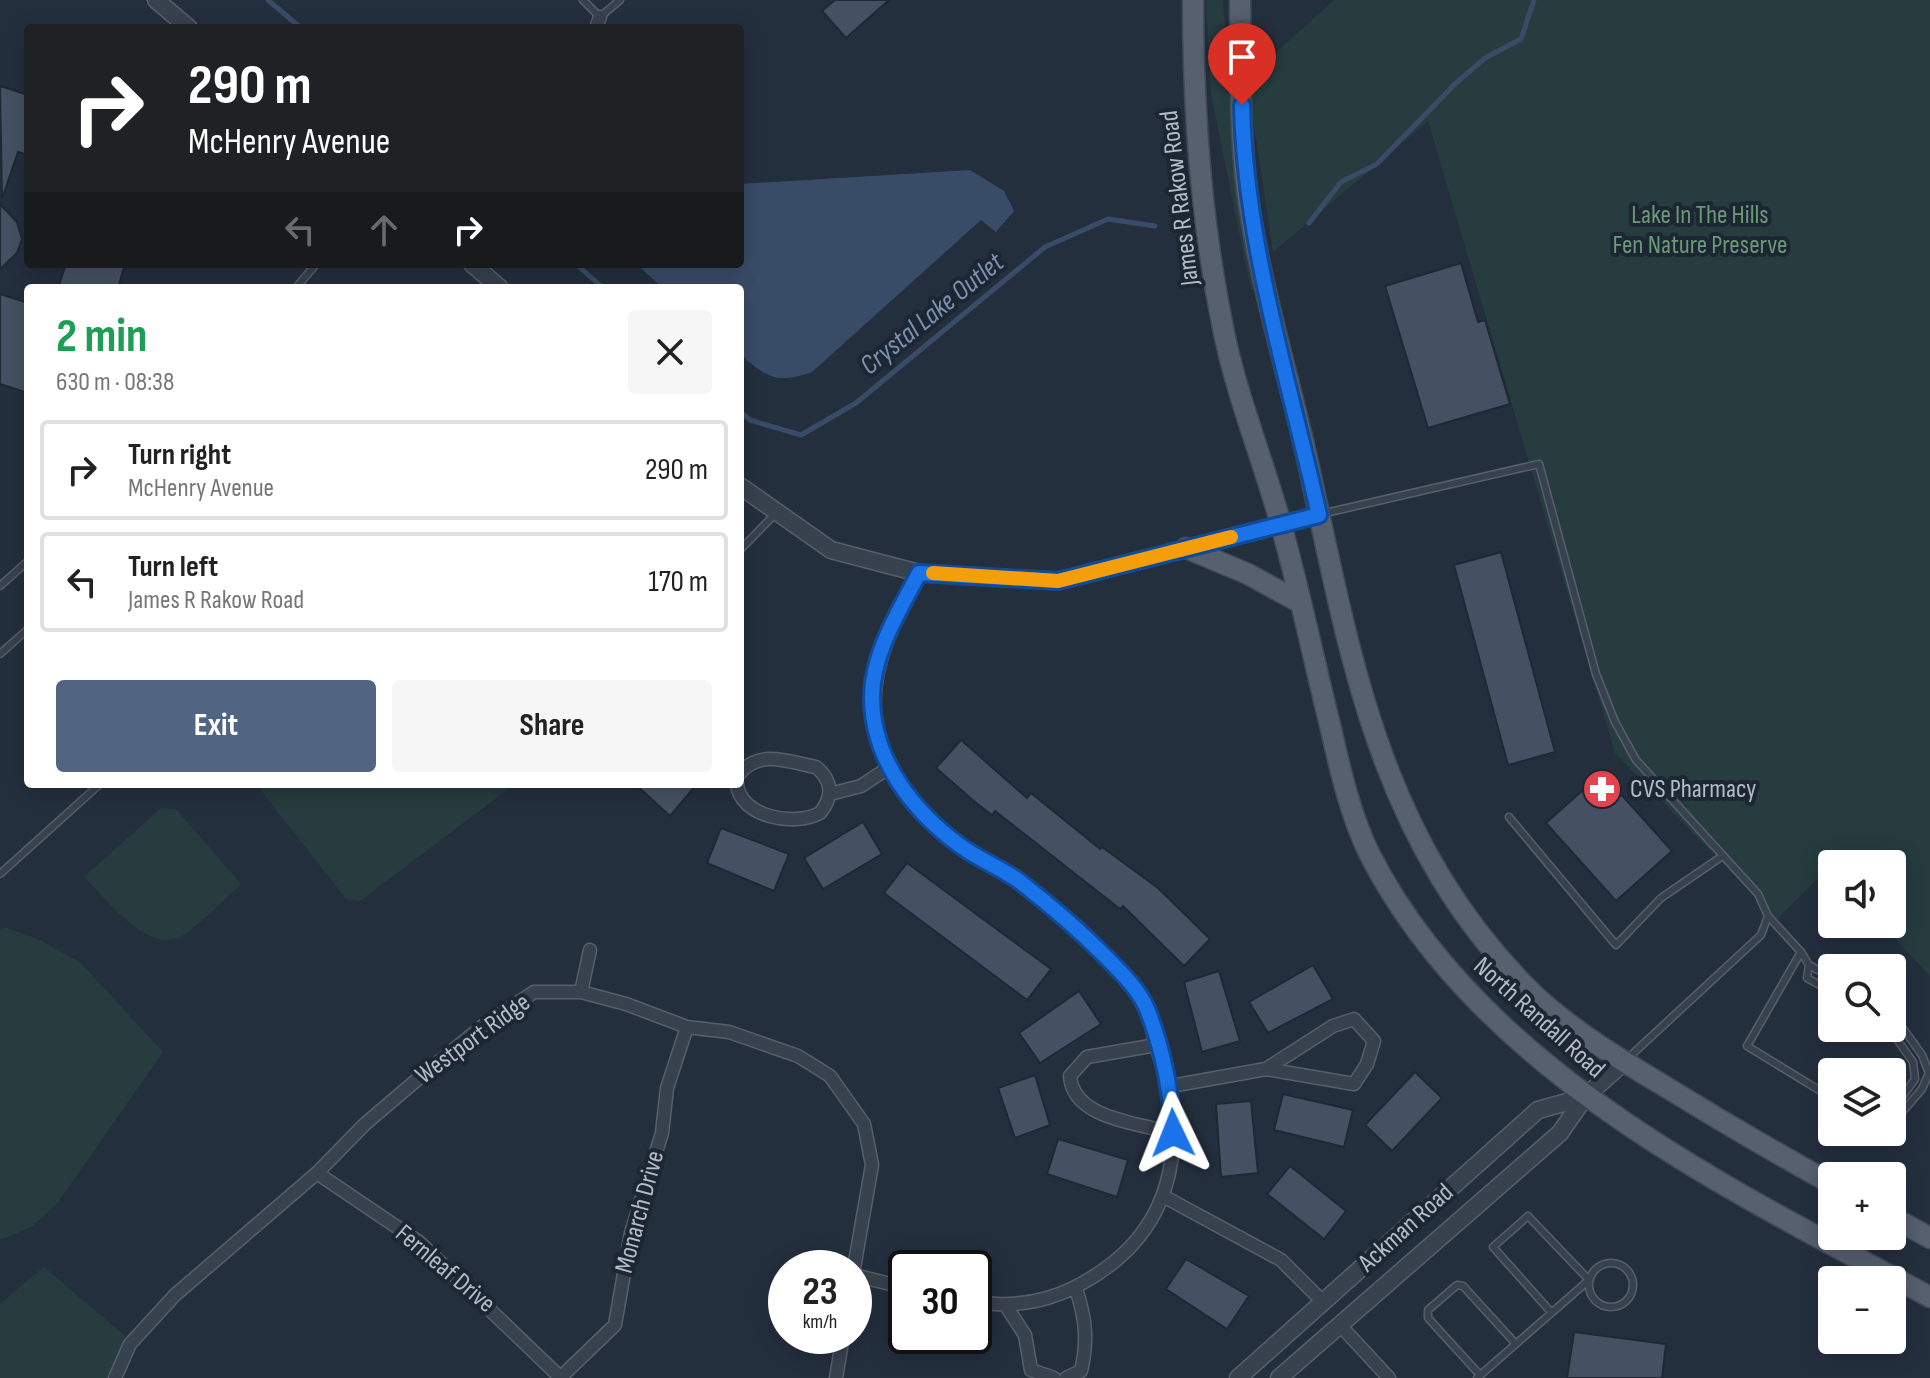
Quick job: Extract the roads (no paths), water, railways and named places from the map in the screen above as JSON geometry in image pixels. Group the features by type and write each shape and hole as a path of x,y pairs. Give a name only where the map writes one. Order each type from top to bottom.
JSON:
{"main road":[{"name":"James R Rakow Road","path":"1193,0 1196,123 1223,330 1281,524"},
{"path":"1240,0 1247,190 1258,256 1319,515"},
{"name":"North Randall Road","path":"1319,515 1373,734 1412,832 1455,903 1505,965 1548,1008 1624,1062 1818,1176"},
{"name":"North Randall Road","path":"1281,524 1346,794 1370,854 1412,924 1449,973 1481,1007 1585,1097 1737,1189 1930,1297"},
{"path":"1186,548 1248,574 1301,603"},
{"path":"1906,1225 1930,1238"}],"street":[{"path":"156,0 184,24"},
{"path":"477,268 495,284"},
{"path":"744,489 831,550 919,573 1058,581 1319,515"},
{"path":"919,573 889,633 877,667 872,695 874,717 888,768 918,808 950,837 1017,880 1082,933 1115,966 1146,1007 1171,1086 1173,1168 1163,1196 1137,1243 1076,1289 1036,1302 1006,1306 992,1304"},
{"path":"738,788 743,804 752,811 800,820 820,813 830,794 824,774 816,767 767,758 757,759 744,770"},
{"path":"830,794 861,786 888,768"},
{"path":"581,992 590,950"},
{"name":"Westport Ridge","path":"115,1378 130,1344 175,1295 317,1173 365,1124 484,1025 534,992 581,992 626,1004 687,1027 729,1032 798,1056 830,1076 864,1124 872,1165 857,1250"},
{"path":"1171,1086 1266,1069 1354,1084 1367,1064 1374,1041 1354,1019 1333,1026 1266,1069"},
{"name":"Monarch Drive","path":"561,1377 615,1325 631,1233 662,1133 667,1088 687,1027"},
{"path":"1156,1045 1087,1057 1070,1076 1071,1090 1084,1107 1173,1133"},
{"name":"Ackman Road","path":"1279,1378 1560,1133 1585,1097 1624,1062"},
{"name":"Ackman Road","path":"1238,1378 1538,1110 1585,1097"},
{"name":"Fernleaf Drive","path":"317,1173 419,1242 561,1377"},
{"path":"1163,1196 1248,1239 1281,1260 1323,1302"},
{"path":"1066,1378 1081,1371 1087,1346 1086,1318 1076,1289"},
{"path":"1006,1306 1025,1335 1031,1370 1054,1378"},
{"path":"1339,1324 1389,1378"},
{"path":"836,1378 840,1354"}],"lane":[{"path":"583,0 598,22 620,0"},
{"path":"299,284 313,268"},
{"path":"1319,515 1539,464 1596,674 1615,722 1636,760 1721,857 1758,894 1768,916 1809,965 1818,970"},
{"path":"744,546 776,513"},
{"path":"0,586 24,565"},
{"path":"0,654 24,633"},
{"path":"0,874 96,788"},
{"path":"1509,817 1616,945 1661,898 1721,857"},
{"path":"1624,1062 1761,935 1768,916"},
{"path":"1801,952 1747,1046 1818,1089"},
{"path":"1809,965 1807,978 1818,984"},
{"path":"1906,1033 1922,1055 1929,1073 1922,1089 1906,1108"},
{"path":"1899,1042 1913,1062 1915,1079 1906,1092"},
{"path":"1515,1343 1463,1286 1457,1285 1428,1310 1428,1318 1478,1376 1589,1280 1597,1268 1617,1264 1628,1272 1631,1292 1616,1307 1601,1305 1591,1294 1589,1280 1528,1216 1493,1247 1550,1311"}],"water":[{"path":"970,170 1004,191 1014,211 996,232 981,220 812,372 781,378 765,373 744,357 744,284 658,284 640,268 744,268 744,184"}],"waterway":[{"name":"Crystal Lake Outlet","path":"268,0 296,24"},
{"name":"Crystal Lake Outlet","path":"1309,223 1341,182 1377,164 1455,84 1485,58 1521,39 1534,0"},
{"name":"Crystal Lake Outlet","path":"744,415 750,420 801,435 856,403 1045,247 1108,219 1155,226"},
{"name":"Crystal Lake Outlet","path":"580,268 598,284"}],"place":[{"name":"CVS Pharmacy","path":"1602,789"}],"park label":[{"name":"Lake In The Hills Fen Nature Preserve","path":"1700,230"}]}
